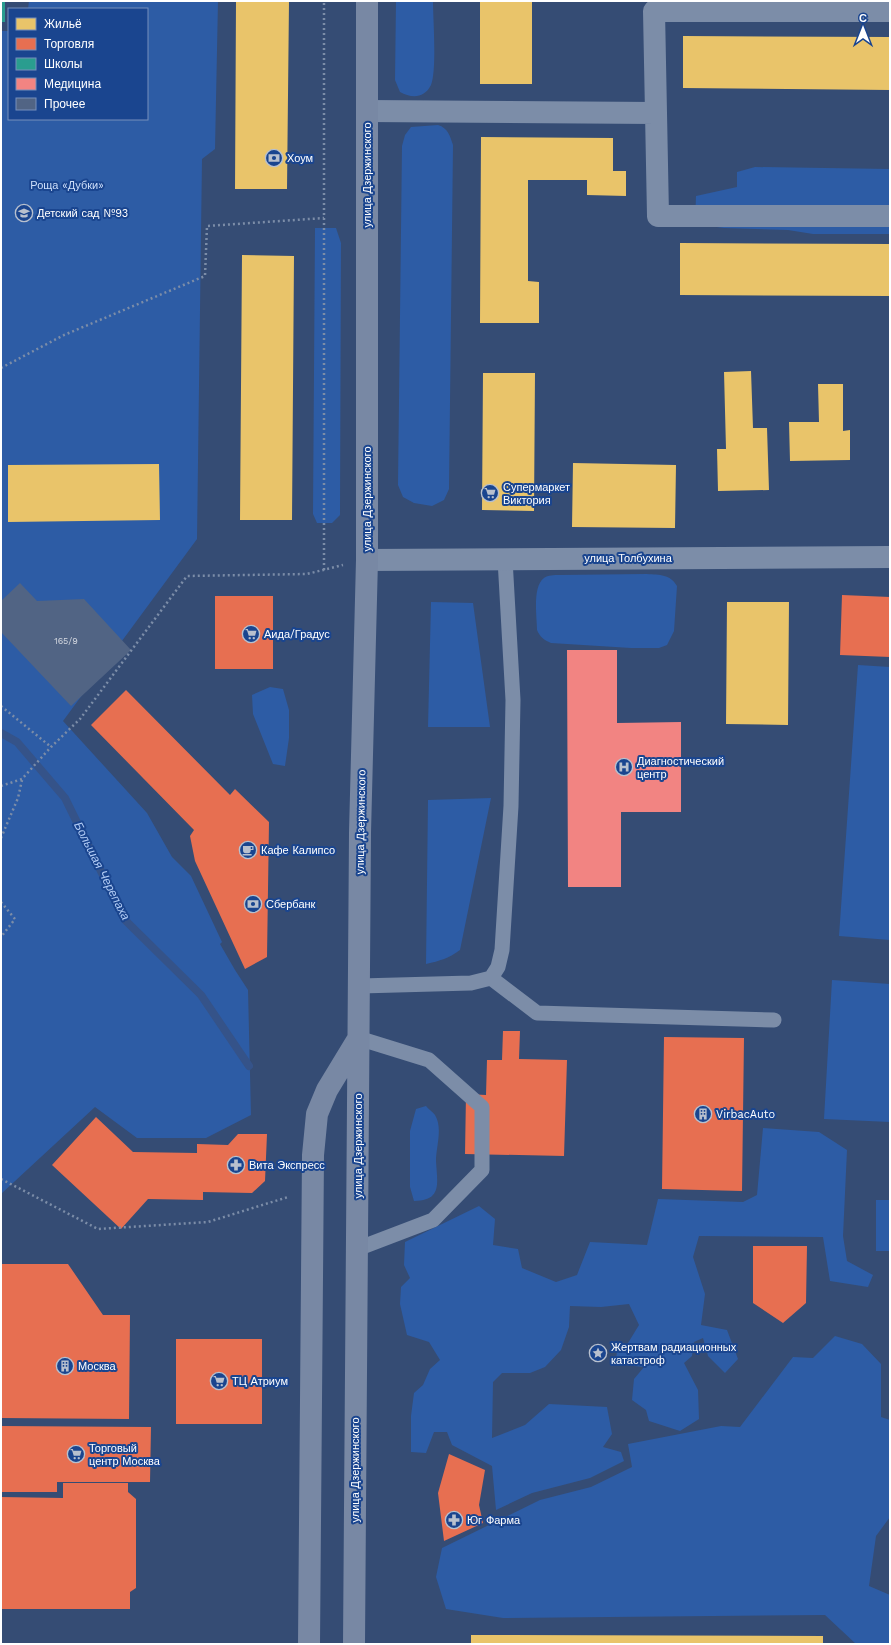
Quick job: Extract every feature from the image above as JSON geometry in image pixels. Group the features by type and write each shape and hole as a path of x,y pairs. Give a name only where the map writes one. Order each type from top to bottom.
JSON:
{"main road":[{"name":"улица Дзержинского","path":"354,1644 360,833 367,560 367,1"},
{"path":"309,1644 313,1155 317,1114 327,1090 358,1038"}],"street":[{"path":"890,11 654,11 658,216 890,216"},
{"path":"367,111 656,113"},
{"name":"улица Толбухина","path":"367,560 890,557"}],"lane":[{"path":"360,986 471,983 491,978 498,966 502,950 511,806 513,700 505,559"},
{"path":"491,978 537,1013 774,1020"},
{"path":"357,1249 433,1220 482,1170 482,1107 429,1060 358,1038"}],"path":[{"path":"324,1 324,570"},
{"path":"1,368 64,335 204,276 207,226 324,218"},
{"path":"1,838 18,798 22,780 51,747 80,719 187,576 307,574 367,560"},
{"path":"1,706 51,747"},
{"path":"1,786 22,780"},
{"path":"1,902 15,919 1,937"},
{"path":"1,1179 98,1229 208,1222 312,1189"}],"green space":[{"name":"Роща «Дубки»","path":"29,1 218,1 215,149 202,159 197,539 63,721 147,813 172,857 191,876 222,942 220,944 248,990 251,1115 206,1138 137,1138 95,1107 1,1194 1,31 8,31 8,120 148,120 148,8 28,8"},
{"path":"396,1 433,1 433,78 428,90 417,96 400,92 395,80"},
{"path":"438,125 446,130 453,145 449,489 444,500 432,506 414,503 403,497 398,485 402,146 405,135 411,127"},
{"path":"755,167 890,169 890,234 813,234 788,230 724,228 695,224 696,196 737,187 737,172"},
{"path":"315,228 336,228 341,243 340,515 332,523 317,523 313,514"},
{"path":"647,574 668,577 677,586 674,631 667,645 659,648 631,648 551,643 542,638 538,632 536,610 537,595 540,582 544,578 555,575"},
{"path":"431,602 473,603 490,727 428,727"},
{"path":"858,665 890,667 890,940 839,936"},
{"path":"270,687 283,689 289,710 289,738 285,766 273,764 253,714 252,695"},
{"path":"491,798 460,950 444,959 426,964 428,800"},
{"path":"832,980 890,984 890,1122 824,1119"},
{"path":"426,1106 435,1115 439,1126 436,1161 437,1183 434,1194 430,1198 414,1201 410,1187 410,1131 416,1109"},
{"path":"763,1128 819,1132 847,1150 843,1236 847,1261 873,1275 868,1287 830,1281 823,1237 699,1236 693,1257 705,1294 701,1325 727,1330 738,1359 725,1373 708,1356 703,1338 694,1342 692,1356 684,1363 698,1390 699,1419 680,1431 649,1421 646,1410 632,1400 634,1379 644,1367 615,1364 617,1352 628,1343 639,1325 629,1304 601,1307 570,1306 569,1327 561,1350 545,1367 530,1373 502,1373 493,1382 492,1438 525,1425 549,1404 607,1407 612,1434 603,1447 621,1452 624,1461 590,1478 532,1493 496,1510 492,1466 452,1445 447,1432 434,1432 426,1453 411,1452 411,1416 414,1393 423,1385 430,1369 440,1360 429,1342 407,1335 400,1304 401,1287 410,1278 404,1265 405,1242 479,1206 495,1219 493,1245 518,1249 522,1268 556,1282 577,1275 590,1242 647,1245 658,1199 743,1202 757,1195"},
{"path":"876,1200 890,1200 890,1251 876,1251"},
{"path":"835,1336 862,1344 881,1364 881,1417 890,1420 890,1517 876,1536 869,1586 890,1595 890,1644 856,1644 825,1615 503,1618 446,1609 436,1577 442,1548 540,1500 591,1487 632,1467 628,1444 721,1426 740,1427 793,1357 813,1358"}],"building: Жильё":[{"path":"236,1 289,1 287,189 235,189"},
{"path":"480,1 532,1 532,84 480,84"},
{"path":"683,36 890,37 890,90 683,88"},
{"path":"481,137 613,138 613,171 626,171 626,196 587,195 587,180 528,180 528,281 539,282 539,323 480,323"},
{"path":"680,243 890,244 890,296 680,295"},
{"path":"242,255 294,256 292,520 240,520"},
{"path":"751,371 753,428 767,428 769,490 718,491 717,449 726,449 724,372"},
{"path":"483,373 535,373 534,511 482,510"},
{"path":"818,384 843,384 843,431 850,430 850,460 790,461 789,422 819,422"},
{"path":"573,463 676,465 675,528 572,527"},
{"path":"159,464 160,520 8,522 8,465"},
{"path":"727,602 789,602 788,725 726,724"},
{"path":"471,1635 823,1636 823,1644 471,1644"}],"building: Торговля":[{"path":"842,595 890,597 890,657 840,655"},
{"path":"215,596 273,596 273,669 215,669"},
{"path":"126,690 230,795 235,789 269,822 267,957 245,969 195,861 190,836 194,830 91,725"},
{"path":"503,1031 520,1031 519,1059 567,1060 564,1156 465,1154 466,1094 486,1095 487,1060 502,1060"},
{"name":"VirbacAuto","path":"664,1037 744,1038 742,1191 662,1189"},
{"path":"96,1117 133,1152 197,1153 197,1144 228,1145 238,1134 267,1134 265,1181 252,1193 203,1192 203,1200 148,1199 121,1229 52,1165"},
{"path":"753,1246 807,1246 806,1303 783,1323 753,1303"},
{"name":"Москва","path":"1,1264 68,1264 103,1315 130,1315 129,1419 1,1418"},
{"name":"ТЦ Атриум","path":"176,1339 262,1339 262,1424 176,1424"},
{"name":"Торговый центр Москва","path":"1,1426 151,1427 150,1482 57,1482 57,1492 1,1492"},
{"path":"449,1454 485,1470 479,1505 483,1523 444,1541 438,1493"},
{"path":"63,1483 128,1483 128,1492 136,1499 136,1588 130,1592 130,1609 1,1609 1,1497 63,1498"}],"building: Школы":[{"path":"1,1 5,1 5,22 1,22"}],"building: Медицина":[{"name":"Диагностический центр","path":"567,650 617,650 617,723 681,722 681,812 621,812 621,887 568,887"}],"building: Прочее":[{"path":"20,583 37,601 84,599 131,650 71,706 1,632 1,601"}],"waterway":[{"name":"Большая Черепаха","path":"1,733 17,742 65,798 125,920 201,995 249,1066"}],"place":[{"name":"Хоум","path":"274,158"},
{"name":"Детский сад №93","path":"24,213"},
{"name":"Супермаркет Виктория","path":"490,493"},
{"name":"Аида/Градус","path":"251,634"},
{"name":"Диагностический центр","path":"624,767"},
{"name":"Кафе Калипсо","path":"248,850"},
{"name":"Сбербанк","path":"253,904"},
{"name":"VirbacAuto","path":"703,1114"},
{"name":"Вита Экспресс","path":"236,1165"},
{"name":"Жертвам радиационных катастроф","path":"598,1353"},
{"name":"Москва","path":"65,1366"},
{"name":"ТЦ Атриум","path":"219,1381"},
{"name":"Торговый центр Москва","path":"76,1454"},
{"name":"Юг Фарма","path":"454,1520"}]}
